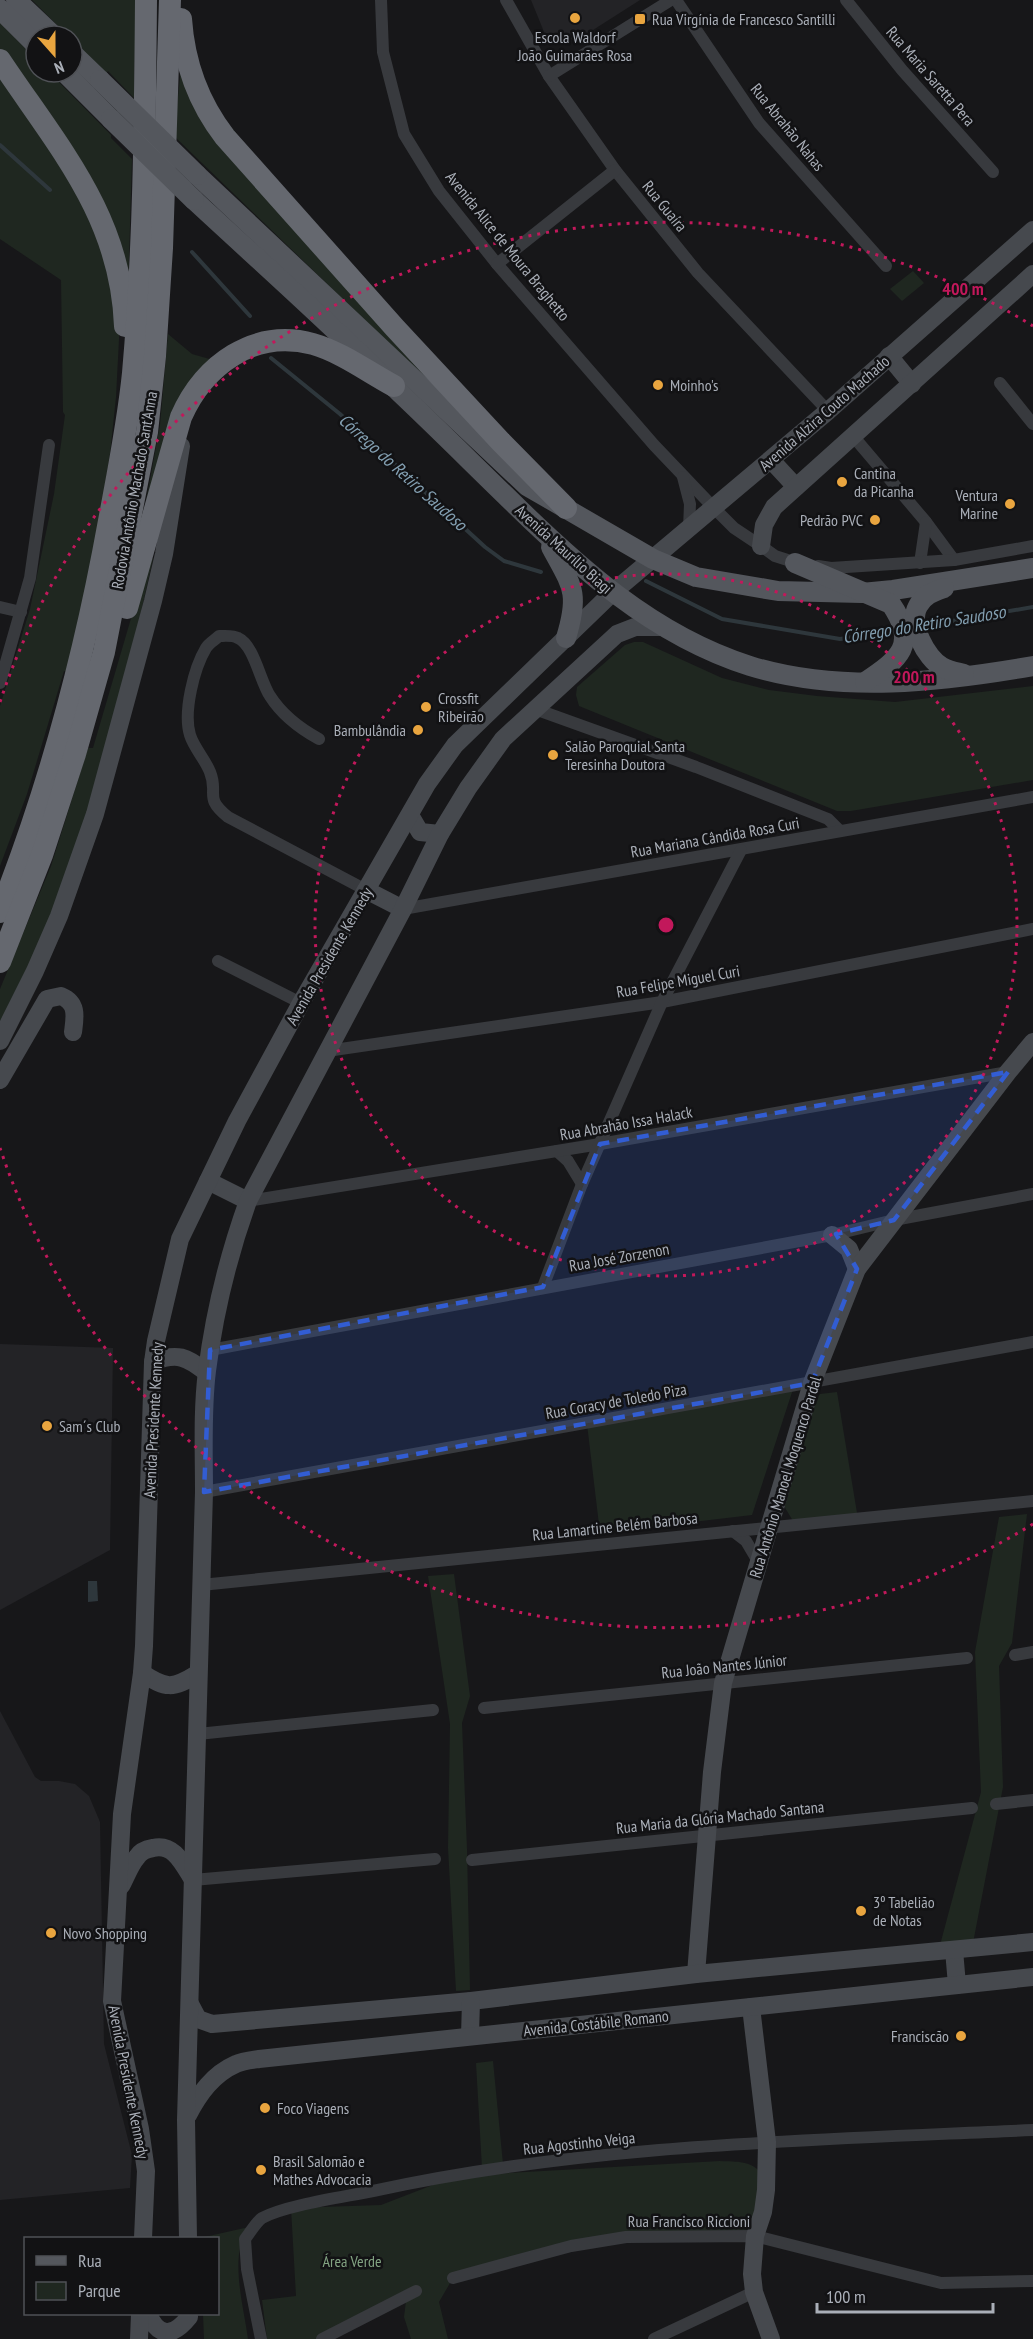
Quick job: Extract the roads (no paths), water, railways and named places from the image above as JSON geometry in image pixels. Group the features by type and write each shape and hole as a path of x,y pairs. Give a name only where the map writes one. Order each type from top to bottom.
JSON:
{"highway":[{"name":"Rodovia Antônio Machado Sant'Anna","path":"0,912 13,880 53,758 93,607 122,452 138,310 146,0"},
{"name":"Rodovia Antônio Machado Sant'Anna","path":"3,958 42,855 75,754 108,632 147,432 162,248 170,0"},
{"path":"181,0 184,48 192,78 213,122 395,328 566,508"},
{"path":"0,60 88,190 112,247 120,280 125,320 122,452"},
{"path":"75,754 102,691 181,417 202,380 216,367 247,348 279,340 313,344 334,352 394,386"},
{"path":"0,878 53,758"}],"main road":[{"path":"16,0 41,24"},
{"path":"0,9 24,33"},
{"name":"Avenida Maurílio Biagi","path":"84,65 527,486 653,559 696,578 745,587 778,591 862,593 964,580 1033,568"},
{"name":"Avenida Maurílio Biagi","path":"76,84 194,200 394,386 542,532 612,593 662,627 709,651 752,666 802,677 913,683 978,676 1033,666"},
{"name":"Avenida Alzira Couto Machado","path":"612,593 828,411 1033,230"},
{"path":"761,546 768,515 774,507 1033,274"},
{"path":"889,356 912,384"},
{"path":"0,1041 59,916 95,814 114,749 164,554 181,452 181,417"},
{"path":"771,460 796,487"},
{"path":"542,532 570,581 573,614 566,638"},
{"path":"795,563 891,604 908,614 930,658 941,667 978,676"},
{"path":"865,682 893,662 902,652 908,614 930,593 964,580"},
{"name":"Avenida Presidente Kennedy","path":"143,2237 144,2161 140,2130 112,2001 120,1888 122,1814 142,1673 153,1362 180,1239 237,1121 301,1003 427,784 455,745 612,593"},
{"path":"188,2237 186,2120 206,1372 232,1246 248,1201 403,909 440,834 468,788 503,739 617,634 635,627 662,627"},
{"path":"410,815 420,832 440,834"},
{"path":"366,890 403,909"},
{"path":"0,1080 47,999 61,996 71,1002 75,1010 73,1032"},
{"name":"Rua Antônio Manoel Moquenco Pardal","path":"696,1974 712,1772 723,1683 812,1383 857,1269 1033,1042"},
{"path":"208,1181 248,1201"},
{"path":"832,1235 849,1249 857,1269"},
{"path":"153,1362 169,1355 185,1358 206,1372"},
{"path":"142,1673 159,1684 171,1686 183,1683 198,1674"},
{"path":"120,1888 137,1856 147,1849 160,1846 173,1851 193,1880"},
{"path":"190,2004 198,2019 212,2024 471,2001 696,1974 1033,1942"},
{"path":"954,1950 957,1985"},
{"name":"Avenida Costábile Romano","path":"186,2120 199,2094 220,2074 236,2063 1033,1977"},
{"path":"470,2036 471,2001"},
{"path":"751,2007 766,2142 766,2190 752,2260 754,2292 771,2339"},
{"path":"139,2339 140,2315"},
{"path":"149,2315 156,2328 168,2333 182,2326 189,2315"},
{"path":"189,2315 190,2339"}],"street":[{"name":"Avenida Alice de Moura Braghetto","path":"381,0 383,52 404,134 439,190 497,264 713,507"},
{"name":"Rua Guaíra","path":"506,0 549,76 615,170 698,273 828,411"},
{"path":"549,76 670,0"},
{"name":"Rua Abrahão Nahas","path":"676,0 759,123 886,266"},
{"name":"Rua Maria Saretta Pera","path":"846,0 902,70 993,172"},
{"path":"497,264 615,170"},
{"path":"1000,383 1033,424"},
{"path":"853,436 926,522 954,560"},
{"path":"0,683 6,643 21,612 30,578 49,445"},
{"name":"Avenida Alice de Moura Braghetto","path":"683,475 690,504 689,528"},
{"path":"713,507 734,528 775,556 795,563 831,568 954,560 1033,546"},
{"path":"920,563 926,522"},
{"path":"0,607 21,612"},
{"path":"319,739 299,728 285,716 269,695 247,646 239,638 219,636 207,646 195,672 188,710 190,735 211,775 212,799 216,807 228,817 366,890"},
{"path":"535,709 696,767 828,819 840,831"},
{"name":"Rua Mariana Cândida Rosa Curi","path":"403,909 1033,797"},
{"path":"543,1287 582,1184 662,1002 741,850"},
{"name":"Rua Felipe Miguel Curi","path":"327,1051 662,1002 1033,929"},
{"path":"218,961 301,1003"},
{"name":"Rua Abrahão Issa Halack","path":"248,1201 600,1144 1008,1072"},
{"path":"557,1151 568,1161 582,1184"},
{"name":"Rua José Zorzenon","path":"210,1350 832,1235 894,1220 1033,1194"},
{"name":"Rua Coracy de Toledo Piza","path":"204,1492 1033,1342"},
{"name":"Rua Lamartine Belém Barbosa","path":"201,1585 1033,1501"},
{"path":"733,1531 746,1541 759,1563"},
{"path":"1015,1655 1033,1653"},
{"name":"Rua João Nantes Júnior","path":"484,1708 967,1658"},
{"path":"198,1734 433,1710"},
{"path":"996,1804 1033,1800"},
{"name":"Rua Maria da Glória Machado Santana","path":"472,1860 972,1808"},
{"path":"193,1880 435,1860"},
{"name":"Rua Agostinho Veiga","path":"261,2339 247,2270 245,2239 261,2218 291,2208 420,2180 548,2161 766,2142 1033,2130"},
{"name":"Rua Francisco Riccioni","path":"453,2278 571,2246 626,2237 755,2236 941,2283 1033,2281"},
{"path":"322,2339 416,2291"},
{"path":"654,2339 754,2292"}],"waterway":[{"name":"Córrego do Retiro Saudoso","path":"0,145 50,190"},
{"name":"Córrego do Retiro Saudoso","path":"192,252 250,316"},
{"name":"Córrego do Retiro Saudoso","path":"271,358 340,414 485,547 504,561 541,572"},
{"name":"Córrego do Retiro Saudoso","path":"646,581 722,619 840,639 898,630"},
{"name":"Córrego do Retiro Saudoso","path":"923,626 1033,607"}],"place":[{"name":"Escola Waldorf João Guimarães Rosa","path":"575,18"},
{"name":"Rua Virgínia de Francesco Santilli","path":"640,19"},
{"name":"Moinho's","path":"658,385"},
{"name":"Cantina da Picanha","path":"842,482"},
{"name":"Ventura Marine","path":"1010,504"},
{"name":"Pedrão PVC","path":"875,520"},
{"name":"Crossfit Ribeirão","path":"426,707"},
{"name":"Bambulândia","path":"418,730"},
{"name":"Salão Paroquial Santa Teresinha Doutora","path":"553,755"},
{"name":"Sam´s Club","path":"47,1426"},
{"name":"3º Tabelião de Notas","path":"861,1911"},
{"name":"Novo Shopping","path":"51,1933"},
{"name":"Franciscão","path":"961,2036"},
{"name":"Foco Viagens","path":"265,2108"},
{"name":"Brasil Salomão e Mathes Advocacia","path":"261,2170"}],"park label":[{"name":"Área Verde","path":"352,2261"}]}
